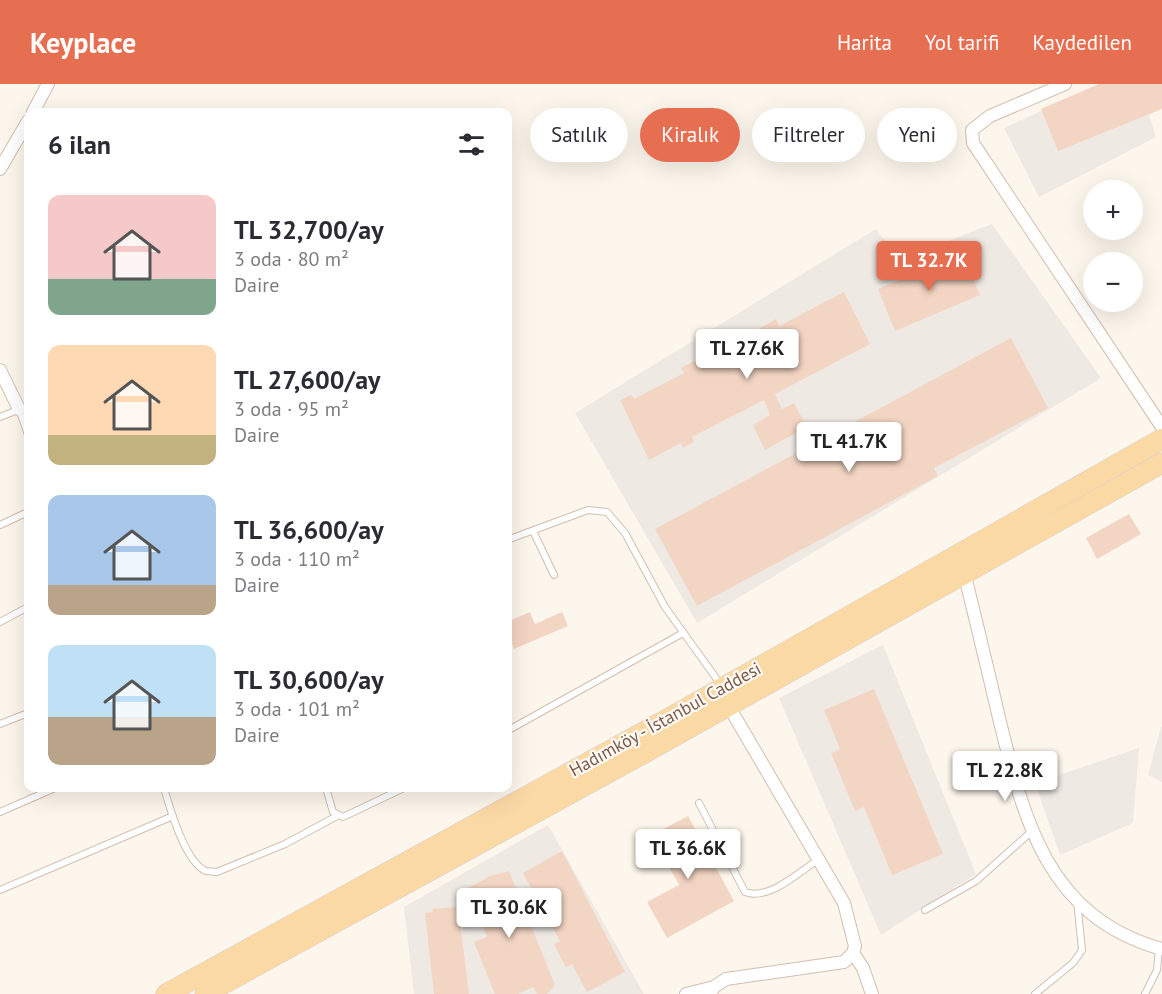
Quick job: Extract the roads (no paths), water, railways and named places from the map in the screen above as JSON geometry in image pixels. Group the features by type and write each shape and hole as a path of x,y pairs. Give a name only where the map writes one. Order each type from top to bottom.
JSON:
{"main road":[{"name":"Hadımköy - İstanbul Caddesi","path":"205,994 725,696 1162,439"},
{"name":"Hadımköy - İstanbul Caddesi","path":"166,994 725,696 964,572 1162,463"}],"street":[{"path":"35,108 48,84"},
{"path":"1065,84 990,116 972,130 973,143 1162,427"},
{"path":"0,169 24,128"},
{"path":"0,370 24,408"},
{"path":"964,572 1017,791 1041,853 1066,890 1095,917 1146,945 1160,949"},
{"path":"725,696 764,771 820,859 844,903 853,935 853,953 863,968 872,994"},
{"path":"686,994 712,991 726,979 844,962 853,953"}],"lane":[{"path":"0,417 24,408"},
{"path":"512,538 588,510 607,512 625,533 665,607 725,696"},
{"path":"0,525 24,514"},
{"path":"533,531 554,575"},
{"path":"0,622 24,610"},
{"path":"512,728 683,633"},
{"path":"0,724 24,715"},
{"path":"0,812 46,792"},
{"path":"165,792 173,816 193,859 206,872 217,872 285,844 337,816 347,816 396,792"},
{"path":"327,792 332,809 337,816"},
{"path":"699,803 745,892 755,896 766,893 820,859"},
{"path":"0,890 173,816"},
{"path":"925,910 976,880 1031,832"},
{"path":"1035,994 1073,963 1082,950 1077,900"},
{"path":"1145,994 1157,970 1160,949"}]}
